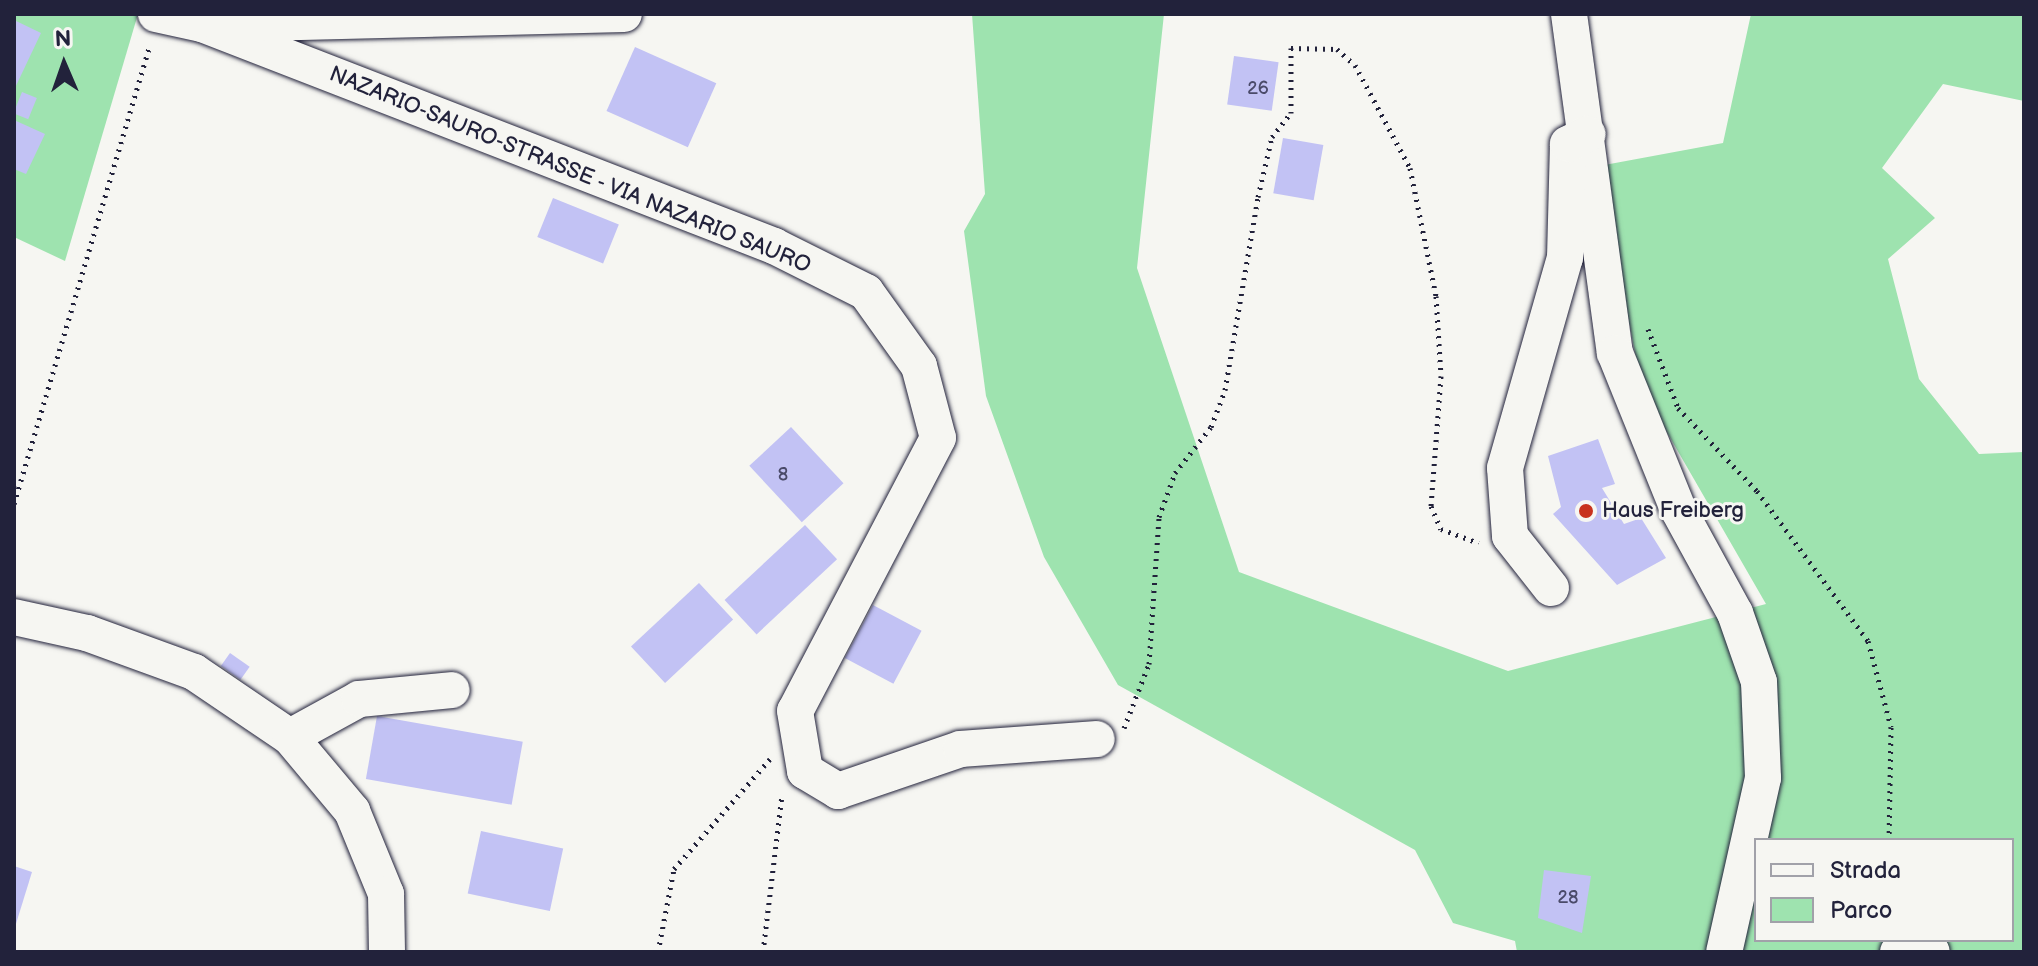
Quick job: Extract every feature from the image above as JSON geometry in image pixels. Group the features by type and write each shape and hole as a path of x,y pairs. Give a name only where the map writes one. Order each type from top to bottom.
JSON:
{"street":[{"path":"202,24 624,14"},
{"path":"1569,14 1588,134 1615,353 1759,682 1763,778 1724,952"},
{"name":"NAZARIO-SAURO-STRASSE - VIA NAZARIO SAURO","path":"158,15 202,24 774,246 866,292 893,321 919,366 938,438 795,711 793,735"},
{"path":"1551,588 1510,536 1505,468 1514,421 1534,378 1565,258 1563,165 1568,144 1588,134"},
{"path":"14,617 87,633 194,672 290,737 352,811 386,894 387,952"},
{"path":"290,737 359,699 452,690"},
{"path":"793,735 805,771 838,791 961,749 1097,739"},
{"path":"1898,952 1905,943 1932,952"}],"path":[{"path":"14,504 158,15"},
{"path":"1097,739 1130,726 1149,664 1159,517 1175,473 1211,427 1225,390 1258,197 1272,137 1291,113 1291,48 1337,49 1355,65 1410,168 1436,296 1441,376 1431,506 1441,529 1488,544 1510,536"},
{"path":"1643,317 1678,408 1757,491 1868,641 1891,727 1889,838"},
{"path":"658,952 674,869 793,735"},
{"path":"763,952 766,880 793,735"}],"green space":[{"path":"14,14 138,14 65,261 14,237"},
{"path":"972,14 1164,14 1137,268 1239,572 1508,671 1766,604 1642,389 1599,166 1723,143 1751,14 2024,14 2024,101 1943,84 1882,168 1935,218 1888,259 1919,379 1979,454 2024,452 2024,952 1517,952 1515,941 1453,923 1415,850 1118,685 1044,557 986,396 964,231 985,194"}],"building":[{"path":"14,20 41,33 14,90"},
{"path":"635,47 716,83 688,147 607,111"},
{"path":"1234,56 1279,62 1272,111 1227,105"},
{"path":"22,92 37,98 28,119 14,114"},
{"path":"14,120 45,134 26,174 14,169"},
{"path":"1283,138 1323,145 1314,200 1273,193"},
{"path":"553,198 619,225 603,264 537,237"},
{"path":"791,427 844,483 802,522 749,466"},
{"name":"Haus Freiberg","path":"1598,439 1615,484 1602,488 1624,524 1641,518 1666,558 1617,585 1553,514 1561,507 1548,456"},
{"path":"805,525 837,559 757,634 725,600"},
{"path":"699,583 733,620 665,683 631,646"},
{"path":"873,605 922,631 893,684 845,658"},
{"path":"230,653 250,667 240,680 221,666"},
{"path":"377,716 523,742 512,805 366,779"},
{"path":"481,831 563,848 550,911 468,894"},
{"path":"14,866 32,872 15,927 14,927"},
{"path":"1544,870 1591,876 1582,933 1538,918"}],"place":[{"name":"Haus Freiberg","path":"1586,511"}]}
